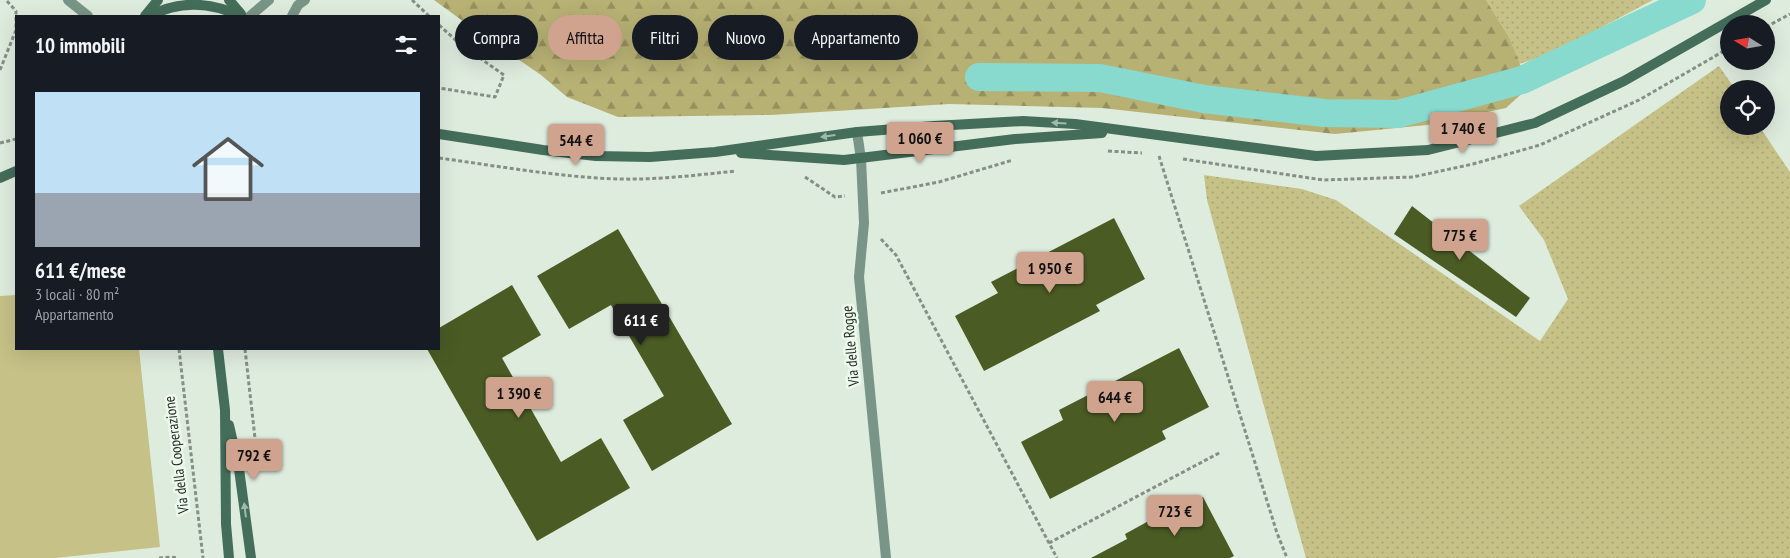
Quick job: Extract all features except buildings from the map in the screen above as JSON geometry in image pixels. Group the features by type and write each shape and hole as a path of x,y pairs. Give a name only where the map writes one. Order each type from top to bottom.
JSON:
{"street":[{"path":"146,15 158,0"},
{"path":"229,0 241,15"},
{"path":"440,134 535,149 596,156 650,157 715,152 857,132 1023,121 1074,124 1316,156 1428,150 1535,123 1624,81 1766,0"},
{"path":"152,15 182,5 204,4 226,9 240,15"},
{"path":"715,152 789,155 844,160 1015,139 1125,132"},
{"path":"0,178 15,171"},
{"path":"218,350 225,410 226,515 229,558"},
{"path":"225,410 239,469 251,558"}],"lane":[{"path":"68,0 87,15"},
{"path":"251,15 268,0"},
{"path":"293,15 298,5 305,0"},
{"name":"Via delle Rogge","path":"857,132 861,159 864,223 859,276 886,558"}],"path":[{"path":"6,0 16,11 16,15"},
{"path":"412,0 428,15"},
{"path":"1775,22 1790,14"},
{"path":"440,26 460,44 504,75 495,97 440,88"},
{"path":"0,70 15,32"},
{"path":"1178,158 1324,180 1413,177 1473,164 1540,145 1639,100 1720,53"},
{"path":"0,142 15,139"},
{"path":"1101,151 1149,154"},
{"path":"1154,155 1168,157"},
{"path":"1159,156 1277,533 1287,558"},
{"path":"440,158 558,174 618,179 675,178 740,171"},
{"path":"803,176 835,196 862,196 939,182 1020,158"},
{"path":"864,223 896,254 1057,558"},
{"name":"Via della Cooperazione","path":"179,350 203,558"},
{"path":"245,350 258,464"},
{"path":"1049,543 1221,452"},
{"path":"159,558 176,558"}],"shaded area":[{"path":"1486,0 1653,0 1553,53 1519,64 1509,37"},
{"path":"1719,66 1729,80 1720,80 1720,135 1765,135 1790,172 1790,558 1306,558 1207,200 1204,175 1302,189 1336,200 1540,341 1568,299 1544,240 1519,206"},
{"path":"15,295 15,350 139,350 160,547 55,558 0,558 0,296"}],"green space":[{"path":"434,0 1486,0 1509,37 1529,87 1506,108 1427,125 1335,134 1102,108 949,104 771,115 618,117 567,97 541,75 519,60 538,60 538,15 455,15"}],"waterway":[{"path":"979,77 1100,78 1204,99 1324,113 1398,114 1522,80 1692,0"}]}
